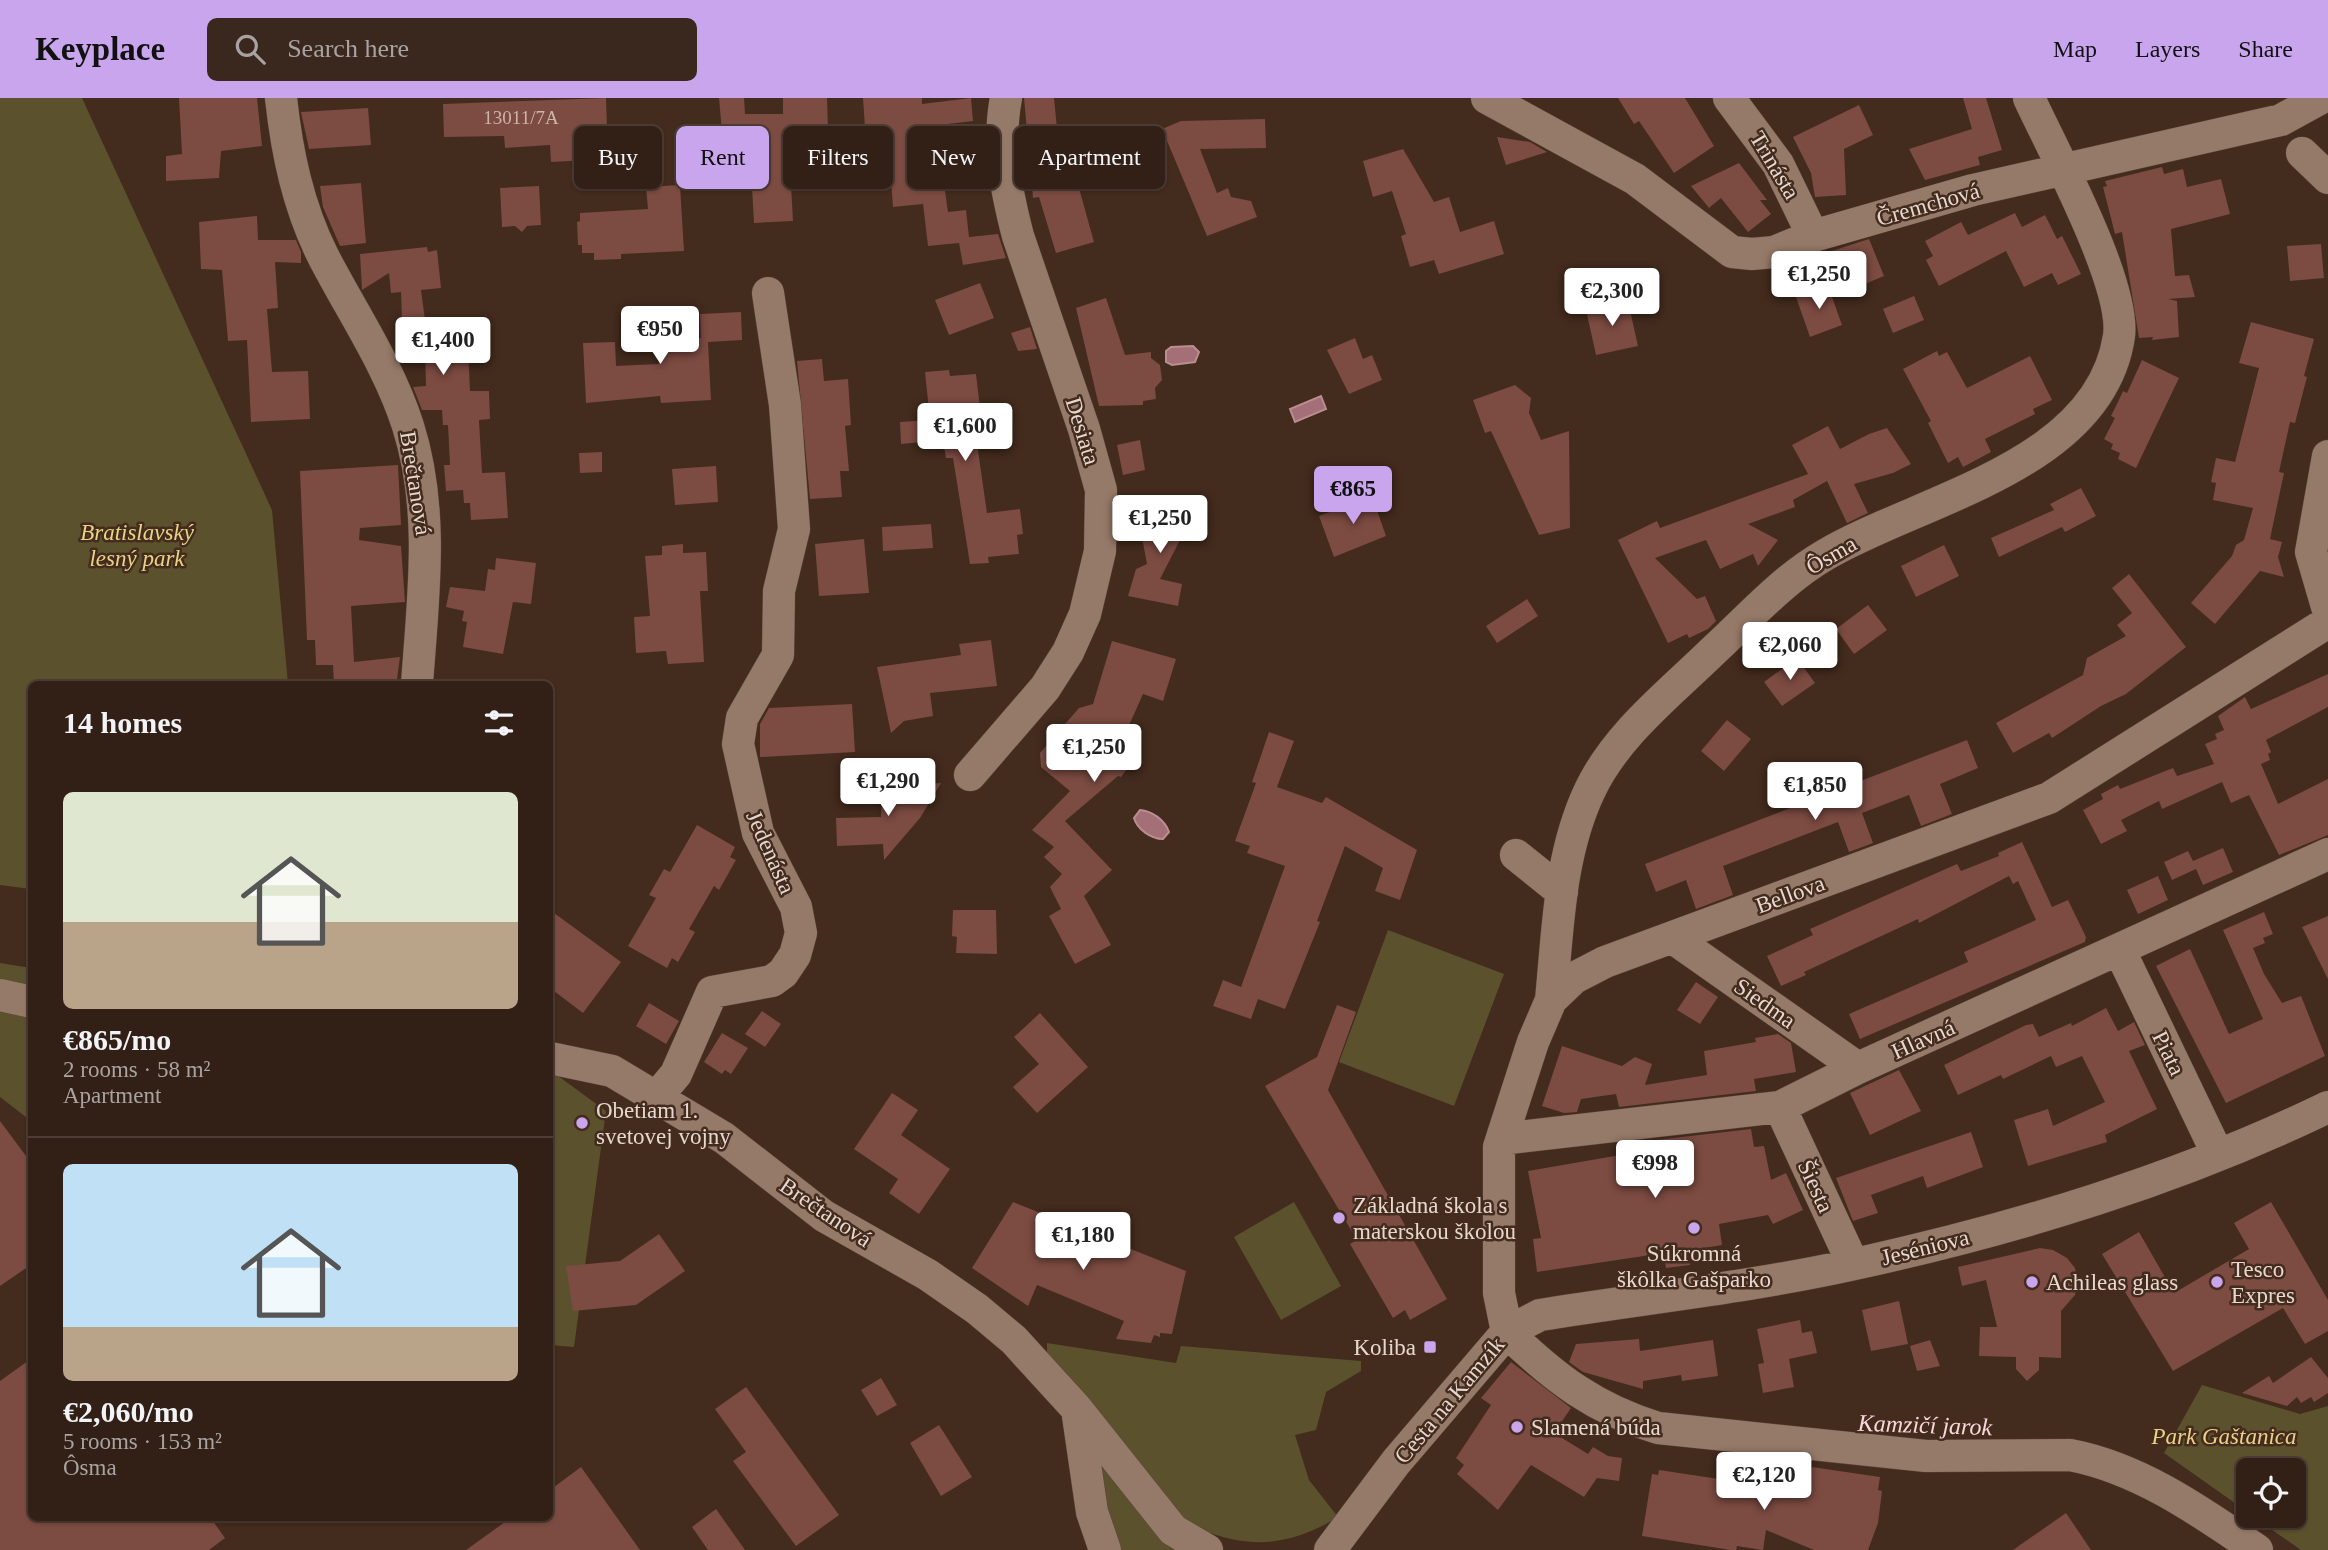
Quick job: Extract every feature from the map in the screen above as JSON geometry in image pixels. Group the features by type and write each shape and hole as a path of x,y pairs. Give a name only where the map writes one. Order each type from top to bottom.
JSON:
{"street":[{"name":"Brečtanová","path":"281,98 287,148 308,220 322,254 397,395 418,463 426,546 417,681"},
{"name":"Desiata","path":"970,775 1045,688 1068,652 1085,614 1100,551 1101,490 1084,429 1017,236 1010,204 1002,142 1006,98"},
{"name":"Čremchová","path":"1487,98 1634,179 1732,252 1774,252 1813,236 1973,190 2281,120 2321,98"},
{"name":"Trinásta","path":"1729,98 1777,164 1813,236"},
{"name":"Ôsma","path":"1551,1000 1563,881 1590,789 1619,744 1789,580 1824,555 2029,457 2061,435 2086,410 2107,372 2119,336 2118,310 2096,244 2029,98"},
{"path":"2302,153 2328,178"},
{"name":"Jedenásta","path":"656,1098 676,1074 712,992 772,981 783,973 795,955 801,933 796,908 758,833 738,744 742,718 778,655 779,591 794,529 785,405 768,293"},
{"path":"2328,456 2311,552 2328,610"},
{"name":"Bellova","path":"1507,1332 1499,1293 1499,1147 1533,1042 1551,1000 1589,969 2049,797 2328,622"},
{"name":"Hlavná","path":"1499,1147 1509,1138 1780,1107 1858,1068 2328,854"},
{"path":"1516,855 1563,881"},
{"name":"Siedma","path":"1673,938 1858,1068"},
{"name":"Piata","path":"2120,951 2218,1155"},
{"path":"0,995 28,1001"},
{"name":"Brečtanová","path":"553,1059 612,1071 724,1138 824,1216 928,1275 977,1309 1008,1335 1076,1408 1173,1530 1207,1550"},
{"name":"Šiesta","path":"1780,1107 1853,1265"},
{"name":"Jeséniova","path":"1507,1332 1540,1315 1853,1265 2040,1219 2218,1155 2328,1107"},
{"name":"Cesta na Kamzík","path":"1333,1546 1403,1452 1507,1332 1548,1369 1589,1399 1629,1419 1658,1428 1926,1456 2070,1455 2087,1458 2141,1478 2257,1550"},
{"path":"1076,1408 1092,1512 1105,1550"},
{"path":"1304,1550 1333,1546"}],"green space":[{"name":"Bratislavský lesný park","path":"0,98 82,98 272,510 288,681 28,681 28,889 0,885"},
{"path":"1388,930 1504,974 1454,1106 1339,1062"},
{"path":"0,963 28,968 28,1119 0,1097"},
{"path":"553,1072 606,1111 574,1347 553,1345"},
{"path":"1294,1202 1341,1286 1281,1320 1234,1237"},
{"path":"1047,1343 1176,1363 1181,1346 1361,1361 1361,1371 1326,1392 1316,1430 1295,1435 1309,1480 1338,1517 1299,1536 1261,1542 1222,1537 1182,1520 1047,1354"},
{"name":"Park Gaštanica","path":"2202,1385 2300,1414 2328,1406 2328,1550 2301,1550 2269,1528 2306,1528 2306,1458 2236,1458 2236,1504 2164,1453"},
{"path":"1084,1436 1184,1550 1112,1550"}],"shaded area":[{"path":"1193,346 1199,352 1195,362 1172,365 1166,362 1166,351 1171,347"},
{"path":"1321,396 1326,409 1295,422 1290,409"},
{"path":"1140,810 1161,820 1169,832 1163,839 1149,835 1138,826 1134,818"}],"building":[{"path":"179,98 257,98 262,146 221,151 219,178 166,181 166,156 182,154"},
{"path":"606,98 607,126 574,126 574,161 551,162 550,145 505,148 504,136 444,137 443,104"},
{"path":"719,98 744,98 745,114 783,114 783,98 827,98 828,126 783,126 783,189 791,189 793,221 754,223 752,189 769,189 769,126 721,126"},
{"path":"863,98 922,98 922,104 971,98 973,121 907,126 907,189 945,189 948,212 966,210 969,237 998,234 1006,258 963,265 959,243 928,246 923,204 893,207 893,126 865,126"},
{"path":"1024,98 1054,98 1057,126 1027,126"},
{"path":"1618,98 1685,98 1714,146 1674,173 1639,121 1634,124"},
{"path":"1963,98 1986,98 2002,150 1978,157 1980,165 1925,180 1909,149 1972,129"},
{"path":"1859,105 1873,135 1844,149 1846,195 1815,197 1811,173 1793,137"},
{"path":"368,108 371,145 309,149 301,112"},
{"path":"1265,119 1266,148 1200,149 1217,193 1228,188 1231,197 1251,201 1257,217 1207,236 1165,136 1165,128 1181,121"},
{"path":"1497,137 1530,142 1547,152 1506,165"},
{"path":"1403,149 1434,202 1449,197 1460,232 1494,221 1504,254 1439,274 1434,260 1410,267 1401,236 1406,234 1392,191 1373,197 1363,161"},
{"path":"1739,163 1767,200 1760,200 1771,214 1748,232 1721,198 1709,208 1691,186"},
{"path":"2162,167 2164,174 2183,169 2187,187 2221,179 2230,214 2171,229 2175,276 2189,275 2195,297 2168,299 2177,301 2179,337 2152,340 2153,337 2139,338 2122,232 2115,234 2103,187 2107,186 2105,181"},
{"path":"361,183 366,243 340,246 323,207 320,186"},
{"path":"676,185 676,189 680,189 684,251 621,254 621,259 594,260 594,253 582,253 582,245 578,245 577,222 580,221 580,213 648,209 646,189 662,189 662,186"},
{"path":"539,186 541,225 527,226 522,232 515,226 502,227 500,188"},
{"path":"1032,189 1079,189 1094,242 1056,253 1039,197 1033,198"},
{"path":"2015,213 2022,227 2045,215 2057,239 2062,236 2081,274 2058,285 2052,273 2024,287 2006,251 1939,286 1926,260 1933,256 1925,241 1961,222 1968,235"},
{"path":"257,216 258,240 296,240 301,252 301,263 275,262 278,308 267,309 272,372 308,371 310,419 251,422 247,340 228,341 222,270 201,269 199,222"},
{"path":"1869,239 1884,276 1848,291 1832,251"},
{"path":"2321,244 2324,278 2290,281 2287,246"},
{"path":"427,247 428,252 437,250 441,288 421,290 426,327 467,325 470,391 489,391 490,419 479,420 482,473 505,472 508,518 471,520 470,503 464,503 463,490 446,491 444,465 450,465 448,425 443,425 442,410 422,410 413,387 426,386 425,348 403,349 401,292 391,293 389,273 362,290 360,254"},
{"path":"980,283 994,318 949,335 935,300"},
{"path":"1828,286 1842,325 1810,337 1796,297"},
{"path":"1914,296 1924,320 1893,333 1883,309"},
{"path":"1106,298 1125,355 1151,352 1151,358 1160,365 1162,380 1155,388 1156,399 1143,401 1143,405 1099,406 1076,308"},
{"path":"1628,301 1638,346 1596,355 1586,310"},
{"path":"741,312 742,340 708,342 711,400 661,403 660,396 586,403 583,343 615,342 616,366 659,364 658,340 701,338 700,314"},
{"path":"2251,322 2314,339 2295,423 2290,422 2279,472 2284,473 2270,539 2282,542 2278,557 2284,577 2260,571 2215,624 2191,603 2232,556 2236,545 2244,540 2253,508 2213,500 2216,483 2211,482 2216,458 2235,462 2259,368 2239,363"},
{"path":"1030,327 1037,349 1018,351 1011,333"},
{"path":"1355,338 1363,359 1372,355 1382,380 1349,394 1327,350"},
{"path":"1937,351 1939,356 1947,352 1967,388 2030,356 2052,400 2033,409 2035,414 1985,439 1991,452 1963,467 1958,457 1948,463 1928,423 1931,421 1903,369"},
{"path":"822,359 824,381 848,379 851,425 845,426 849,471 840,471 842,497 810,499 797,361"},
{"path":"2142,360 2179,378 2136,468 2118,459 2120,453 2111,449 2113,444 2104,439 2115,418 2111,416 2123,391 2127,393"},
{"path":"949,370 950,376 976,374 980,408 972,409 987,513 1020,509 1023,534 1017,535 1019,554 988,557 989,563 970,564 953,458 946,458 943,440 901,444 900,422 930,420 925,372"},
{"path":"1515,385 1531,398 1529,413 1541,440 1569,431 1570,528 1539,535 1491,431 1485,433 1473,400"},
{"path":"1828,426 1840,449 1887,428 1911,464 1893,473 1854,484 1868,513 1847,523 1827,481 1793,500 1795,507 1748,524 1778,540 1758,566 1753,554 1720,569 1706,540 1655,558 1697,599 1705,596 1716,621 1708,629 1689,638 1687,634 1668,643 1618,540 1657,521 1660,528 1808,474 1792,445"},
{"path":"1140,440 1145,470 1123,475 1117,445"},
{"path":"602,452 602,472 580,473 579,453"},
{"path":"398,465 401,525 360,528 359,540 401,546 405,602 351,606 354,662 400,657 397,679 334,681 333,665 316,665 315,640 307,640 300,471"},
{"path":"716,466 718,502 675,505 672,469"},
{"path":"2081,488 2096,516 2065,532 2062,527 1999,557 1991,538 2054,510 2050,504"},
{"path":"1372,496 1386,536 1334,557 1319,516"},
{"path":"1197,507 1160,579 1182,584 1178,606 1128,596 1136,569 1147,564 1138,516"},
{"path":"931,524 933,548 883,551 882,527"},
{"path":"864,539 869,593 819,596 815,544"},
{"path":"683,544 683,553 706,552 708,591 700,591 704,662 668,664 666,651 636,653 634,617 650,616 645,556 662,555 662,546"},
{"path":"1944,545 1959,576 1916,597 1901,566"},
{"path":"496,558 536,563 531,604 513,602 503,654 463,647 467,622 462,621 464,611 446,607 450,587 485,591 488,569 495,570"},
{"path":"2129,574 2186,647 2126,694 2101,706 2052,738 2049,733 2013,753 1996,723 2083,675 2087,658 2126,636 2117,625 2132,613 2112,588"},
{"path":"1527,599 1538,616 1497,643 1486,626"},
{"path":"1868,605 1887,630 1854,654 1836,629"},
{"path":"991,640 997,686 930,693 933,716 904,721 891,733 877,667 961,655 959,644"},
{"path":"1112,641 1176,659 1163,701 1143,694 1126,732 1137,740 1134,760 1121,777 1118,776 1065,821 1112,870 1084,896 1111,945 1075,964 1049,916 1061,909 1050,887 1062,874 1044,857 1054,847 1032,830 1070,791 1041,767 1040,753 1079,708 1093,704"},
{"path":"1797,658 1815,683 1782,706 1764,682"},
{"path":"2328,674 2328,707 2266,740 2271,752 2268,754 2270,760 2261,764 2278,804 2328,779 2328,835 2279,855 2249,795 2231,803 2222,782 2162,809 2159,801 2121,820 2127,831 2101,844 2083,810 2103,799 2101,794 2118,785 2120,789 2173,768 2177,776 2214,764 2205,744 2217,739 2215,734 2224,730 2218,716 2245,697 2251,709"},
{"path":"852,704 855,752 760,757 760,724 769,708"},
{"path":"1727,720 1751,739 1724,771 1701,751"},
{"path":"1269,732 1294,741 1277,787 1322,803 1326,797 1417,850 1400,900 1375,891 1383,868 1345,846 1317,921 1320,922 1285,1009 1258,999 1251,1019 1213,1006 1223,980 1241,987 1285,866 1247,853 1250,846 1235,841 1256,783 1252,782"},
{"path":"1967,740 1978,768 1940,784 1952,814 1921,826 1909,795 1862,813 1873,843 1849,852 1838,822 1723,866 1733,895 1696,909 1686,880 1656,892 1645,864"},
{"path":"941,783 920,818 884,860 883,844 837,846 836,818 881,817 882,787"},
{"path":"697,825 735,847 730,857 736,860 719,890 714,886 689,929 695,932 678,962 672,958 667,968 628,946 656,898 649,895 664,869 670,872"},
{"path":"2022,842 2052,907 2068,900 2086,937 2085,942 1860,1039 1849,1014 1968,962 1964,952 2036,920 2018,881 2013,884 2009,876 1919,923 1918,919 1804,972 1806,975 1781,986 1767,956 1813,935 1810,929 1957,864 1961,871 1999,856 1998,853"},
{"path":"2223,848 2233,872 2203,885 2196,869 2172,880 2164,862 2188,851 2193,861"},
{"path":"2158,876 2168,900 2138,914 2127,890"},
{"path":"953,910 996,910 997,954 956,953 957,937 952,936"},
{"path":"553,912 621,962 583,1013 553,990"},
{"path":"2264,912 2273,934 2263,938 2265,943 2253,948 2264,974 2282,1003 2301,996 2325,1056 2226,1103 2156,966 2190,949 2229,1034 2263,1019 2223,930"},
{"path":"2328,916 2328,979 2302,927"},
{"path":"1696,982 1718,997 1700,1024 1677,1010"},
{"path":"649,1003 679,1021 666,1044 636,1026"},
{"path":"1337,1005 1356,1012 1328,1090 1447,1299 1410,1320 1405,1310 1393,1318 1350,1244 1357,1240 1265,1086 1317,1057"},
{"path":"2106,1008 2118,1031 2134,1022 2145,1045 2129,1051 2157,1109 2105,1135 2107,1142 2028,1166 2014,1120 2048,1109 2053,1126 2105,1102 2082,1056 2056,1067 2051,1056 2003,1079 2001,1075 1958,1095 1944,1065 2026,1025 2033,1024 2039,1037 2071,1023 2072,1026"},
{"path":"762,1011 781,1024 765,1047 745,1034"},
{"path":"1040,1013 1088,1067 1037,1113 1013,1087 1039,1064 1014,1037"},
{"path":"722,1033 748,1048 731,1074 725,1070 722,1074 704,1062"},
{"path":"1778,1034 1791,1043 1796,1072 1754,1079 1756,1091 1619,1107 1616,1094 1581,1099 1577,1112 1564,1113 1542,1106 1562,1046 1622,1066 1635,1057 1652,1064 1645,1085 1707,1075 1704,1051 1756,1042 1755,1038"},
{"path":"1899,1070 1921,1111 1870,1135 1850,1093"},
{"path":"892,1093 918,1110 901,1135 950,1169 919,1214 889,1193 898,1179 854,1149"},
{"path":"0,1121 28,1159 28,1267 0,1286"},
{"path":"1751,1129 1754,1147 1764,1146 1771,1180 1786,1173 1803,1210 1773,1224 1768,1215 1719,1224 1722,1245 1687,1251 1690,1265 1666,1268 1664,1253 1537,1272 1533,1239 1541,1238 1528,1171 1632,1153 1630,1143"},
{"path":"1971,1132 1983,1167 1927,1188 1923,1176 1871,1195 1878,1213 1853,1221 1836,1178"},
{"path":"1013,1202 1186,1271 1172,1334 1160,1333 1160,1337 1154,1335 1151,1343 1116,1339 1124,1321 1037,1285 1028,1306 972,1268"},
{"path":"2271,1202 2328,1300 2328,1331 2305,1344 2283,1308 2173,1371 2102,1254 2139,1232 2174,1293 2249,1249 2234,1223"},
{"path":"659,1234 685,1271 636,1305 573,1311 566,1266 620,1261"},
{"path":"2040,1248 2053,1250 2067,1258 2075,1268 2078,1284 2075,1295 2061,1311 2061,1358 2039,1357 2039,1370 2027,1381 2016,1369 2016,1357 1979,1356 1980,1327 1997,1327 1986,1280 1962,1286 1958,1267"},
{"path":"1899,1301 1908,1344 1871,1351 1862,1310"},
{"path":"1800,1320 1802,1333 1812,1331 1817,1353 1789,1359 1794,1387 1763,1393 1758,1364 1764,1363 1757,1329"},
{"path":"1639,1339 1640,1351 1713,1340 1718,1376 1682,1381 1681,1375 1643,1381 1643,1389 1583,1372 1569,1362 1576,1344"},
{"path":"1930,1340 1940,1366 1917,1371 1910,1346"},
{"path":"2311,1357 2328,1378 2328,1393 2314,1402 2311,1397 2301,1403 2297,1397 2287,1406 2242,1393 2269,1376 2273,1383"},
{"path":"28,1361 28,1521 213,1521 225,1538 209,1550 0,1550 0,1381"},
{"name":"Slamená búda","path":"1511,1362 1571,1408 1554,1433 1588,1454 1593,1447 1608,1456 1622,1458 1619,1481 1597,1478 1584,1497 1531,1465 1498,1510 1457,1474 1464,1465 1456,1458 1491,1405 1481,1398"},
{"path":"881,1378 897,1405 877,1416 861,1390"},
{"path":"746,1387 839,1515 796,1546 733,1461 746,1452 715,1409"},
{"path":"939,1425 972,1477 941,1496 910,1443"},
{"path":"581,1467 640,1550 466,1550 506,1521 553,1521 553,1488"},
{"path":"1812,1467 1880,1477 1878,1490 1882,1491 1878,1523 1868,1550 1814,1550 1766,1530 1763,1550 1737,1546 1736,1550 1731,1550 1642,1536 1652,1474 1658,1475 1659,1470 1739,1482 1738,1488 1807,1498"},
{"path":"716,1509 745,1550 708,1550 692,1527"},
{"path":"2066,1513 2091,1550 2013,1550"}],"place":[{"name":"Obetiam 1. svetovej vojny","path":"582,1123"},
{"name":"Základná škola s materskou školou","path":"1339,1218"},
{"name":"Súkromná škôlka Gašparko","path":"1694,1228"},
{"name":"Achileas glass","path":"2032,1282"},
{"name":"Tesco Expres","path":"2217,1282"},
{"name":"Koliba","path":"1430,1347"},
{"name":"Slamená búda","path":"1517,1427"}],"water label":[{"name":"Kamzičí jarok","path":"1925,1425"}]}
